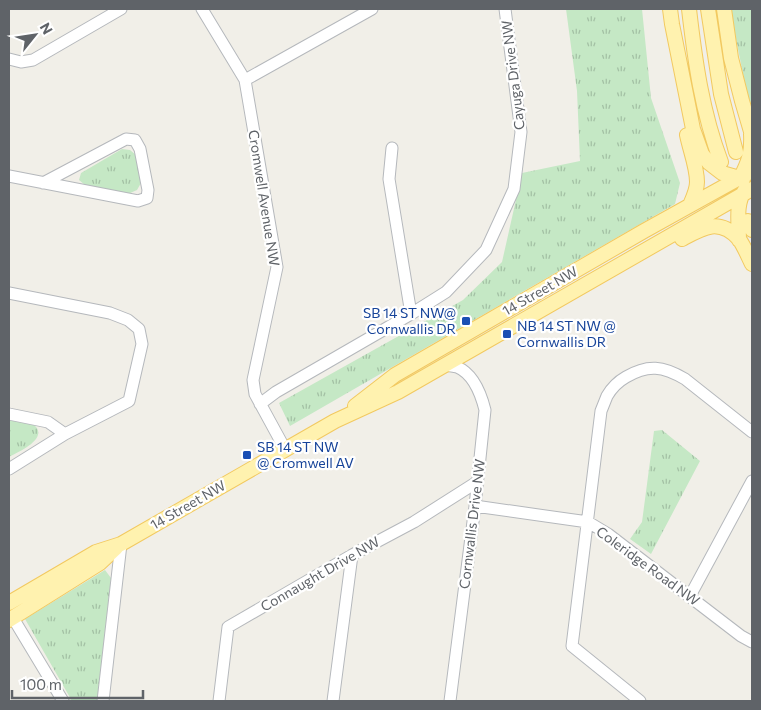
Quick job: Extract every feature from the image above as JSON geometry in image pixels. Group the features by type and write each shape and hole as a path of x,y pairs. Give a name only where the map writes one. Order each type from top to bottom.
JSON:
{"main road":[{"path":"670,9 693,130 702,154 709,163 722,173 745,187"},
{"path":"689,9 693,46 705,112 721,162"},
{"path":"708,9 721,94 736,152"},
{"path":"724,9 731,58 752,134 752,146 745,187 738,212 739,240"},
{"path":"672,24 670,40 677,94 697,183 695,195 690,205"},
{"name":"14 Street NW","path":"334,421 395,375 690,205 716,192 745,187"},
{"name":"14 Street NW","path":"9,603 96,552 120,544 334,421 398,392 446,365 601,275 745,187"},
{"path":"601,275 649,256 701,229 712,226 721,227 731,232 739,240 752,264"},
{"name":"14 Street NW","path":"11,619 100,563 120,544"}],"street":[{"path":"9,60 20,62 33,60 121,9"},
{"name":"Cromwell Avenue NW","path":"202,9 246,80 277,267 253,380 255,394 285,449"},
{"path":"246,80 372,9"},
{"name":"Cayuga Drive NW","path":"260,404 276,392 446,292 486,250 514,189 520,132 505,9"},
{"path":"9,176 43,183 138,201 146,198 148,190 140,149 135,140 126,140 43,183"},
{"path":"392,148 389,179 410,314"},
{"path":"9,293 110,313 128,320 139,329 142,344 129,401 66,434 9,469"},
{"name":"Cornwallis Drive NW","path":"446,365 457,367 470,376 482,397 485,410 475,506 450,701"},
{"path":"640,701 572,646 601,410 608,394 621,380 638,370 654,368 673,372 685,379 752,432"},
{"path":"9,414 48,422 66,434"},
{"path":"690,596 752,481"},
{"name":"Connaught Drive NW","path":"219,701 228,627 352,555 414,522 477,482"},
{"name":"Coleridge Road NW","path":"475,506 588,522 608,534 741,636 752,642"},
{"path":"103,701 120,544"},
{"path":"333,701 352,555"},
{"path":"11,619 63,701"}],"green space":[{"path":"566,9 642,9 651,98 680,183 675,204 290,426 279,403 463,300 502,262 522,173 580,161 577,91"},
{"path":"730,9 752,9 752,118 750,109"},
{"path":"122,149 130,150 136,155 141,183 137,190 128,194 85,185 79,180 81,173"},
{"path":"9,418 33,424 38,429 38,434 31,444 9,457"},
{"path":"662,430 700,461 651,554 630,539 642,522 654,431"},
{"path":"105,570 111,578 97,701 72,701 25,619"}],"place":[{"name":"SB 14 ST NW@ Cornwallis DR","path":"466,321"},
{"name":"NB 14 ST NW @ Cornwallis DR","path":"507,334"},
{"name":"SB 14 ST NW @ Cromwell AV","path":"247,455"}]}
